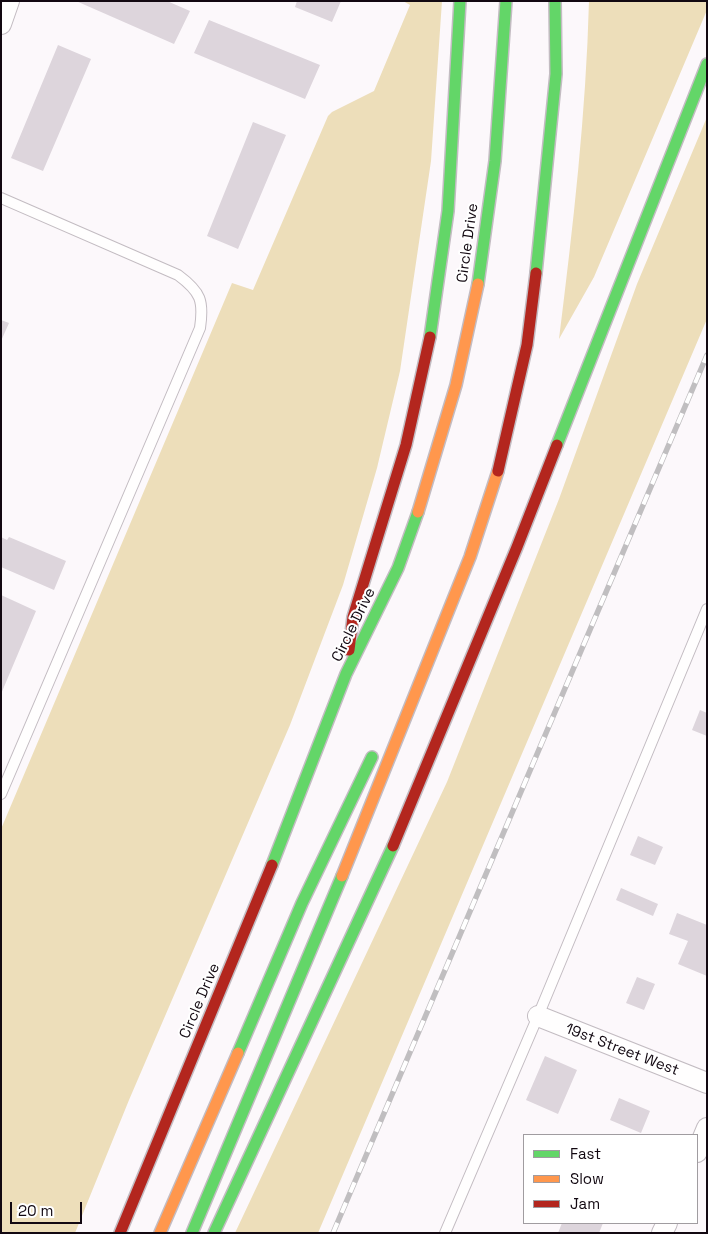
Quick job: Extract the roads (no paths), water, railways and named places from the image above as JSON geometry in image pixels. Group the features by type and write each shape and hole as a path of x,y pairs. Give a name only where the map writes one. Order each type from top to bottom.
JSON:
{"highway":[{"path":"346,674 353,617 406,445 432,328 448,211 460,1"},
{"name":"Circle Drive","path":"120,1233 256,907 346,674 398,568 425,494 458,375 476,297 488,217 498,125 506,1"},
{"path":"192,1233 348,862 459,584 483,521 499,468 527,345 545,201 556,74 555,1"},
{"path":"214,1233 380,876 517,547 707,64"},
{"path":"402,696 459,584"},
{"path":"160,1233 302,903 376,748"}],"street":[{"path":"1,24 9,1"},
{"name":"19st Street West","path":"538,1016 707,1083"},
{"path":"698,1150 707,1128"}],"lane":[{"path":"1,198 178,275 192,285 200,297 202,312 200,328 1,794"},
{"path":"445,1233 538,1016 707,609"}],"railway":[{"path":"333,1233 707,355"}]}
